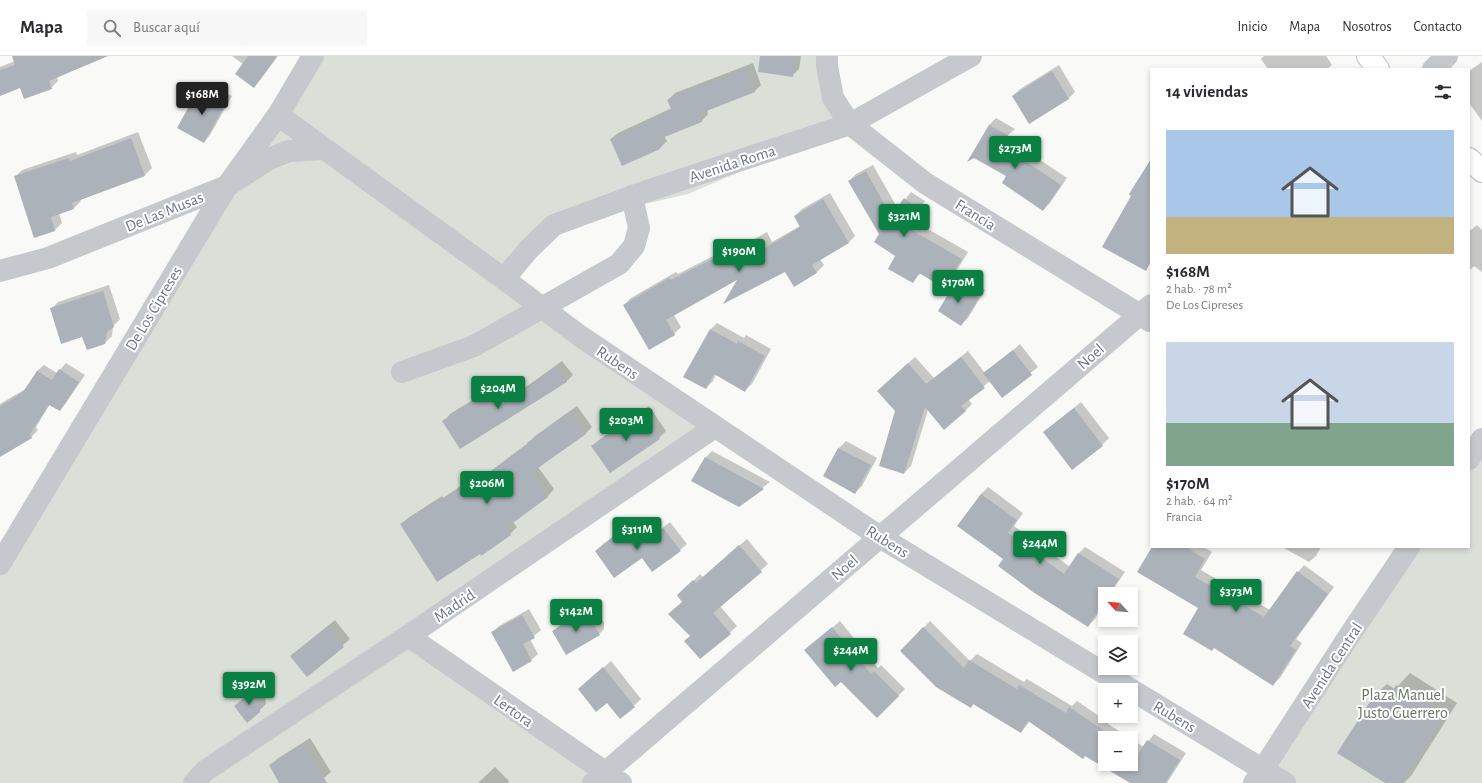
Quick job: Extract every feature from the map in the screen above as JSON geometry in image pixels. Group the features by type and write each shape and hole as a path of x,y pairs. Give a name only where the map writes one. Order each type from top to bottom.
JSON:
{"main road":[{"path":"1368,56 1377,68"},
{"path":"1470,160 1482,171"}],"street":[{"name":"De Los Cipreses","path":"0,564 10,531 227,186 278,115 313,56"},
{"name":"Francia","path":"827,56 827,66 833,98 850,124 925,183 1147,314"},
{"name":"Avenida Roma","path":"504,279 529,249 554,225 632,196 850,124 971,56"},
{"path":"1434,68 1447,56"},
{"name":"Rubens","path":"278,115 580,336 880,537 1258,776 1285,783"},
{"name":"De Las Musas","path":"0,271 48,258 227,186 269,159 289,151 324,149"},
{"path":"402,372 474,346 619,264 634,246 639,228 632,196"},
{"name":"Noel","path":"606,780 880,537 1147,314"},
{"name":"Madrid","path":"194,783 205,771 408,636 715,427"},
{"path":"1470,457 1482,439"},
{"name":"Avenida Central","path":"1258,776 1408,548"},
{"name":"Lertora","path":"408,636 606,780"}],"green space":[{"path":"309,56 827,56 850,124 688,194 554,225 504,279 715,427 408,636 605,773 593,783 0,783 0,566"},
{"name":"Plaza Manuel Justo Guerrero","path":"1482,437 1482,783 1255,783 1408,548 1470,548 1470,455"}],"building":[{"path":"12,56 108,56 49,81 52,89 24,99 20,88 0,96 0,70 15,65"},
{"path":"248,56 277,56 254,88 235,74"},
{"path":"760,56 795,56 793,77 758,72"},
{"path":"746,69 755,92 699,114 702,122 657,140 660,149 622,166 610,139 672,111 667,100"},
{"path":"1052,71 1069,99 1029,124 1012,96"},
{"path":"199,88 226,103 204,143 177,128"},
{"path":"989,125 1009,136 998,143 1061,185 1043,211 1002,183 1006,176 974,158 967,162"},
{"path":"131,138 145,176 72,203 74,209 51,217 55,231 34,238 14,176 69,158 70,161"},
{"path":"1150,161 1150,263 1146,271 1102,247 1131,196 1129,194"},
{"path":"866,171 891,216 904,198 919,209 906,227 962,259 944,288 919,273 913,283 888,269 895,256 874,242 879,234 848,181"},
{"path":"823,199 849,243 812,265 817,273 794,287 785,272 723,304 737,280 666,320 675,335 649,350 623,305 669,278 671,280 716,257 718,261 760,238 765,248 800,227 794,216"},
{"path":"955,283 979,298 961,326 938,311"},
{"path":"103,291 114,327 107,332 105,344 87,350 82,337 61,344 50,308"},
{"path":"710,329 737,344 738,341 765,356 745,392 714,374 706,389 683,377"},
{"path":"1013,350 1032,375 1002,398 983,373"},
{"path":"961,357 985,388 961,406 966,411 944,430 925,407 904,474 879,466 895,411 877,391 908,363 926,384"},
{"path":"555,367 567,382 460,449 442,421 485,394 495,410"},
{"path":"59,369 79,382 60,411 49,405 30,434 32,438 0,457 0,406 23,392 37,371 52,380"},
{"path":"1074,408 1103,446 1072,470 1043,432"},
{"path":"570,412 586,434 531,473 548,497 506,528 511,535 481,556 480,554 437,582 400,524 434,502 436,504 473,479 476,483"},
{"path":"641,412 660,439 610,473 591,446"},
{"path":"838,448 871,465 855,494 823,476"},
{"path":"705,457 764,489 739,507 722,498 691,481"},
{"path":"981,494 1017,520 1008,533 1064,574 1078,553 1119,579 1114,587 1098,587 1098,611 1088,627 1033,592 998,566 1003,559 957,526"},
{"path":"638,524 649,539 663,528 681,551 652,572 642,558 614,578 595,551 612,538 614,541"},
{"path":"739,545 762,572 713,613 731,634 700,659 684,641 690,636 668,614 682,602 677,595 693,580 696,583"},
{"path":"1151,548 1188,548 1205,559 1195,577 1264,617 1297,571 1328,594 1290,646 1296,650 1273,686 1214,648 1212,651 1183,634 1198,608 1137,572"},
{"path":"586,611 600,635 566,655 552,631"},
{"path":"522,615 535,638 523,644 532,661 513,672 491,632"},
{"path":"328,626 344,647 307,677 290,656"},
{"path":"832,627 871,674 874,671 899,696 877,718 841,682 835,687 804,650"},
{"path":"923,627 964,668 969,660 1017,689 1019,685 1066,713 1069,707 1103,730 1098,731 1098,764 1085,756 1083,759 1028,721 1021,733 973,704 971,708 936,687 900,651"},
{"path":"603,667 635,707 620,719 607,703 596,712 578,689"},
{"path":"1396,685 1444,716 1402,783 1385,783 1337,753 1373,697 1384,704"},
{"path":"256,688 260,712 247,723 234,706"},
{"path":"1147,740 1180,760 1165,783 1130,783 1110,771 1138,771 1138,754"},
{"path":"303,744 327,783 279,783 269,765"}]}
